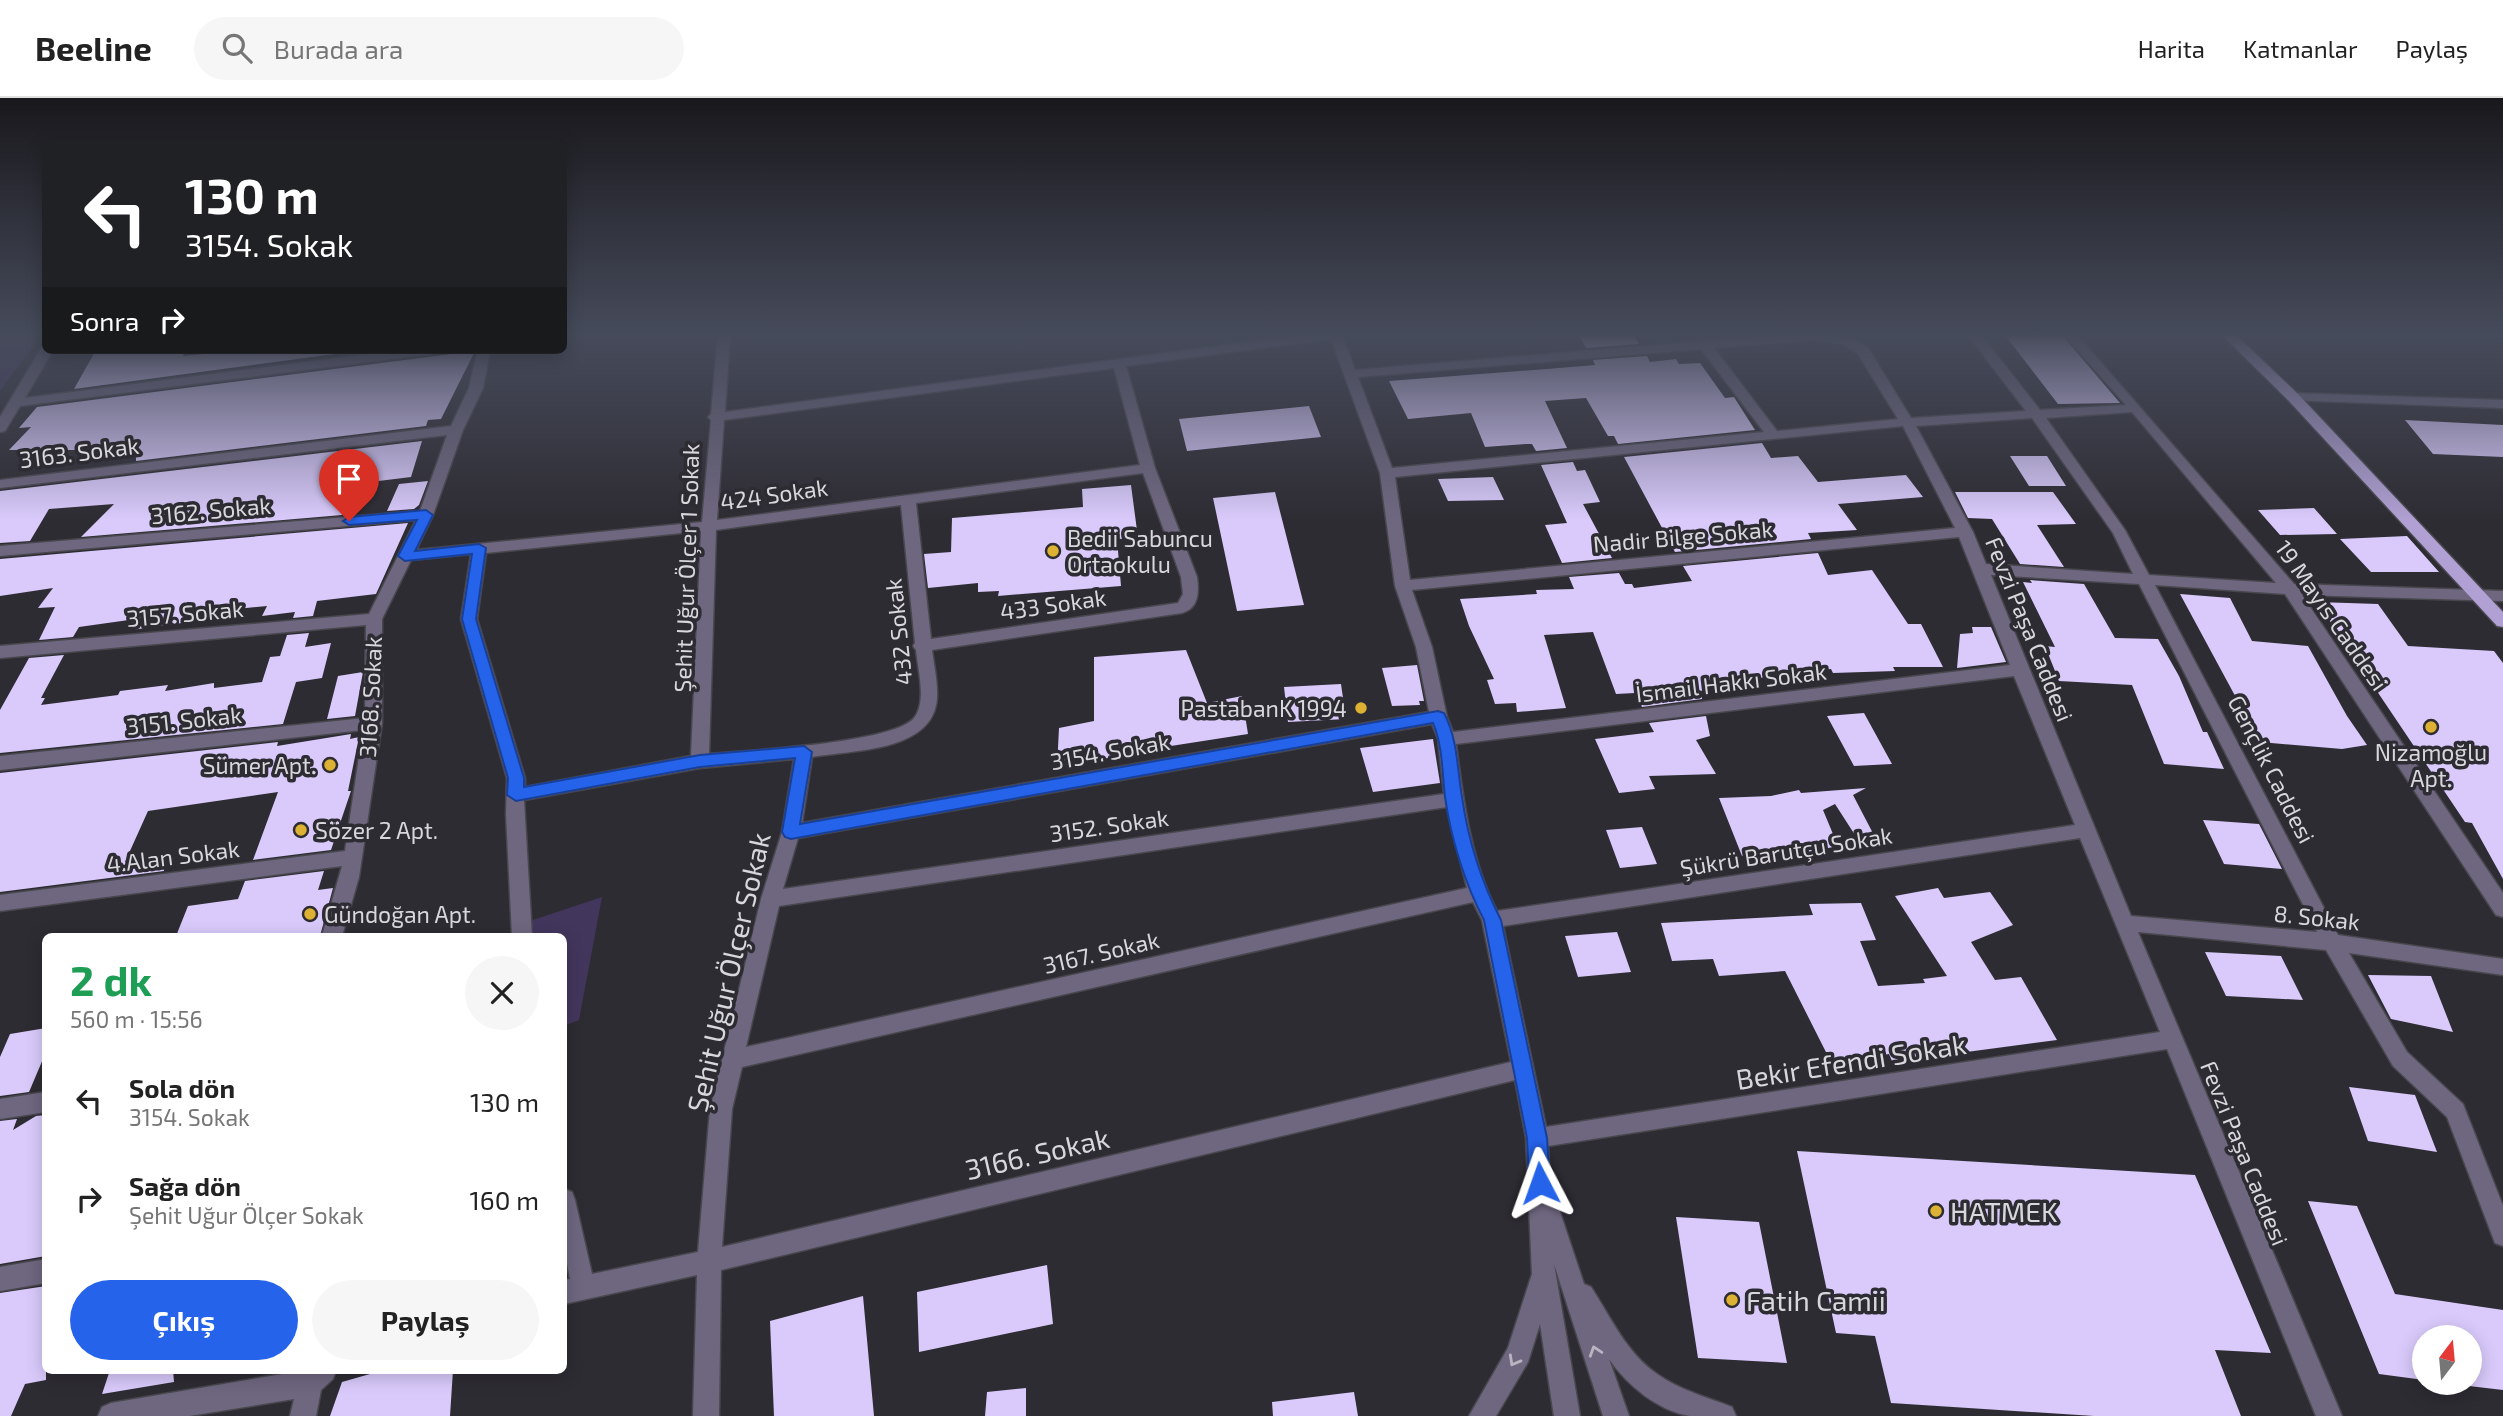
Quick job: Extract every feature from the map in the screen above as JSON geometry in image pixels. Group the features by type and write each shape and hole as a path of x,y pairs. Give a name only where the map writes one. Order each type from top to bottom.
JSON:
{"main road":[{"path":"2293,397 2503,622"}],"street":[{"path":"0,428 19,397"},
{"path":"15,403 66,397"},
{"name":"3168. Sokak","path":"333,933 353,858 373,723 374,620 426,515 456,430 472,397"},
{"name":"Şehit Uğur Ölçer 1 Sokak","path":"700,761 709,526 718,397"},
{"path":"716,417 869,397"},
{"name":"433 Sokak","path":"921,646 1182,608 1188,604 1192,594 1189,577 1148,468 1128,397"},
{"path":"1358,397 1387,473 1403,586 1424,647 1438,717 1447,739 1454,800 1478,893 1492,920 1523,1069 1537,1138 1543,1273 1567,1416"},
{"path":"1744,397 1773,434"},
{"name":"Fevzi Paşa Caddesi","path":"1891,397 1966,532 1983,569 2020,670 2329,1416"},
{"name":"Gençlik Caddesi","path":"2022,397 2061,446 2120,533 2332,942 2400,1059 2455,1111 2503,1236"},
{"name":"19 Mayıs Caddesi","path":"2126,397 2290,589 2503,909"},
{"path":"2293,397 2503,404"},
{"path":"1387,473 1907,422 2136,408"},
{"name":"3163. Sokak","path":"0,484 456,430"},
{"name":"424 Sokak","path":"405,556 709,526 1148,468"},
{"name":"432 Sokak","path":"516,795 700,761 804,752 904,736 922,721 929,699 921,646 908,499"},
{"name":"3162. Sokak","path":"0,551 426,515"},
{"name":"Nadir Bilge Sokak","path":"1403,586 1966,532"},
{"path":"479,548 469,619 516,778 522,933"},
{"path":"1983,569 2290,589 2503,596"},
{"name":"3157. Sokak","path":"0,652 374,620"},
{"name":"İsmail Hakkı Sokak","path":"1447,739 2020,670"},
{"name":"3154. Sokak","path":"791,832 1438,717"},
{"name":"3151. Sokak","path":"0,763 373,723"},
{"name":"Şehit Uğur Ölçer Sokak","path":"706,1416 709,1261 721,1109 771,899 791,832 804,752"},
{"name":"3152. Sokak","path":"771,899 1454,800"},
{"name":"Şükrü Barutçu Sokak","path":"1492,920 2087,830"},
{"name":"4.Alan Sokak","path":"0,903 353,858"},
{"name":"3167. Sokak","path":"734,1059 1478,893"},
{"name":"8. Sokak","path":"2125,923 2332,942 2503,967"},
{"name":"Bekir Efendi Sokak","path":"1537,1138 2173,1040"},
{"name":"3166. Sokak","path":"574,1290 709,1261 1523,1069"},
{"path":"0,1109 42,1103"},
{"path":"1540,1183 1616,1416"},
{"path":"567,1227 574,1290"},
{"path":"1568,1271 1614,1344 1646,1382 1684,1402 1723,1416"},
{"path":"0,1279 42,1272"},
{"path":"1482,1416 1519,1353 1543,1273"},
{"path":"111,1416 317,1377"},
{"path":"303,1416 317,1377"}],"shaded area":[{"path":"602,897 579,1020 567,1025 567,933 526,933 524,923"}],"building":[{"path":"119,397 452,397 441,419 428,420 426,426 136,461 136,450 9,450 31,427 19,428 37,407"},
{"path":"1397,397 1724,397 1734,397 1755,430 1618,444 1614,436 1608,436 1586,398 1545,401 1567,448 1536,451 1532,444 1485,447 1471,413 1408,419"},
{"path":"2052,397 2114,397 2120,403 2058,404"},
{"path":"1309,406 1321,437 1187,451 1179,419"},
{"path":"2405,420 2503,425 2503,457 2433,454"},
{"path":"422,441 411,477 354,484 342,515 81,537 114,504 49,509 30,541 0,543 0,491"},
{"path":"1762,443 1771,458 1798,456 1818,482 1906,475 1923,497 1838,504 1857,530 1808,533 1811,539 1675,552 1624,457"},
{"path":"2010,456 2047,456 2066,486 2029,486"},
{"path":"1573,462 1577,471 1585,470 1600,502 1583,504 1612,558 1562,563 1545,525 1567,523 1541,465"},
{"path":"1493,477 1504,500 1448,501 1438,479"},
{"path":"428,481 419,505 414,509 387,511 399,484"},
{"path":"1131,485 1138,538 1117,539 1121,586 998,596 999,591 978,592 978,583 928,588 924,554 951,552 952,518 1083,507 1082,489"},
{"path":"1275,492 1304,605 1237,611 1213,498"},
{"path":"1955,492 2053,492 2076,524 2037,525 2064,567 2020,564 1992,519 1968,518"},
{"path":"2314,508 2337,534 2280,535 2258,510"},
{"path":"408,523 376,594 317,601 313,616 293,618 295,612 262,616 267,606 185,614 182,623 131,630 136,619 79,627 73,637 39,640 55,607 38,608 53,588 0,596 0,559"},
{"path":"2407,536 2439,572 2371,572 2340,539"},
{"path":"1818,553 1828,575 1872,570 1908,624 1921,624 1943,667 1893,667 1895,671 1833,673 1831,669 1792,673 1727,683 1701,691 1702,699 1642,707 1635,693 1616,694 1593,632 1544,635 1566,708 1517,712 1516,703 1495,704 1487,680 1494,679 1469,626 1460,599 1537,594 1536,590 1574,589 1569,577 1619,573 1625,584 1632,584 1634,588 1692,581 1683,566"},
{"path":"2030,580 2084,584 2115,638 2158,639 2224,769 2164,764 2132,685 2059,681 2045,646 2055,647 2023,582 2032,583"},
{"path":"2180,594 2230,598 2252,641 2308,646 2347,716 2367,745 2342,749 2260,742"},
{"path":"2317,602 2378,604 2408,646 2494,651 2503,663 2503,879 2472,823 2465,822"},
{"path":"1972,627 1991,627 2006,662 1957,668 1960,634 1973,633"},
{"path":"309,633 305,647 331,643 322,678 296,682 283,724 0,753 0,710 29,658 64,655 41,698 45,698 41,705 118,695 120,691 168,685 165,691 214,683 214,688 262,682 270,657 280,656 287,635"},
{"path":"1186,650 1207,703 1242,696 1248,734 1113,755 1057,768 1059,728 1094,721 1094,657"},
{"path":"1417,665 1424,701 1419,701 1420,705 1392,706 1382,668"},
{"path":"363,672 355,716 327,719 338,676"},
{"path":"1341,684 1346,719 1288,722 1284,687"},
{"path":"1864,713 1892,764 1854,766 1827,716"},
{"path":"1706,716 1710,736 1696,740 1716,774 1649,776 1655,789 1619,793 1595,739 1654,732 1649,723"},
{"path":"351,734 350,739 359,737 348,791 351,791 331,850 253,860 278,792 148,811 125,862 162,858 164,871 0,892 0,773 278,742 277,746"},
{"path":"1433,739 1440,783 1373,792 1360,748"},
{"path":"1866,788 1853,795 1877,841 1864,849 1835,804 1823,810 1838,846 1799,854 1742,856 1719,798 1771,796 1799,790 1801,793"},
{"path":"2203,820 2259,824 2282,869 2224,864"},
{"path":"1642,827 1657,864 1620,868 1606,830"},
{"path":"324,871 318,890 333,888 321,933 177,933 188,906 238,899 245,881"},
{"path":"1938,888 1944,898 1990,892 2013,925 1971,942 1995,980 2021,977 2057,1040 1944,1055 1945,1058 1892,1061 1889,1054 1832,1064 1785,971 1719,976 1713,959 1672,961 1661,923 1813,915 1809,904 1861,903 1876,940 1860,941 1878,986 1925,983 1923,979 1947,976 1895,896"},
{"path":"1617,932 1631,972 1578,977 1565,936"},
{"path":"2205,952 2281,956 2303,1000 2226,996"},
{"path":"2368,975 2431,976 2453,1032 2391,1019"},
{"path":"42,1029 42,1061 29,1092 0,1096 0,1057 10,1034"},
{"path":"2349,1087 2415,1095 2437,1152 2368,1141"},
{"path":"42,1115 42,1257 0,1264 0,1121 17,1119 13,1130 36,1116"},
{"path":"1797,1151 2195,1175 2271,1353 2215,1350 2241,1416 2094,1416 1891,1403 1875,1336 1836,1333"},
{"path":"2308,1201 2357,1206 2395,1294 2503,1310 2503,1390 2482,1388 2482,1325 2412,1325 2412,1378 2379,1374"},
{"name":"Fatih Camii","path":"1676,1217 1759,1222 1787,1363 1698,1358"},
{"path":"1047,1265 1053,1324 919,1352 917,1292"},
{"path":"42,1287 42,1374 46,1374 46,1380 25,1384 11,1416 0,1416 0,1293"},
{"path":"863,1296 874,1416 774,1416 770,1321"},
{"path":"109,1374 173,1374 174,1382 102,1394"},
{"path":"370,1374 453,1374 450,1416 330,1416 342,1382"},
{"path":"1026,1388 1026,1416 985,1416 987,1392"},
{"path":"1354,1392 1358,1416 1273,1416 1272,1402"}],"place":[{"name":"Bedii Sabuncu Ortaokulu","path":"1053,551"},
{"name":"PastabanK 1994","path":"1361,708"},
{"name":"Nizamoğlu Apt.","path":"2431,727"},
{"name":"Sümer Apt.","path":"330,765"},
{"name":"Sözer 2 Apt.","path":"301,830"},
{"name":"Gündoğan Apt.","path":"310,914"},
{"name":"HATMEK","path":"1936,1211"},
{"name":"Fatih Camii","path":"1732,1300"}],"route":[{"path":"349,521 426,515 405,556 479,548 469,619 516,778 516,795 700,761 804,752 791,832 1438,717 1447,739 1454,800 1478,893 1492,920 1537,1138 1540,1183"}]}
